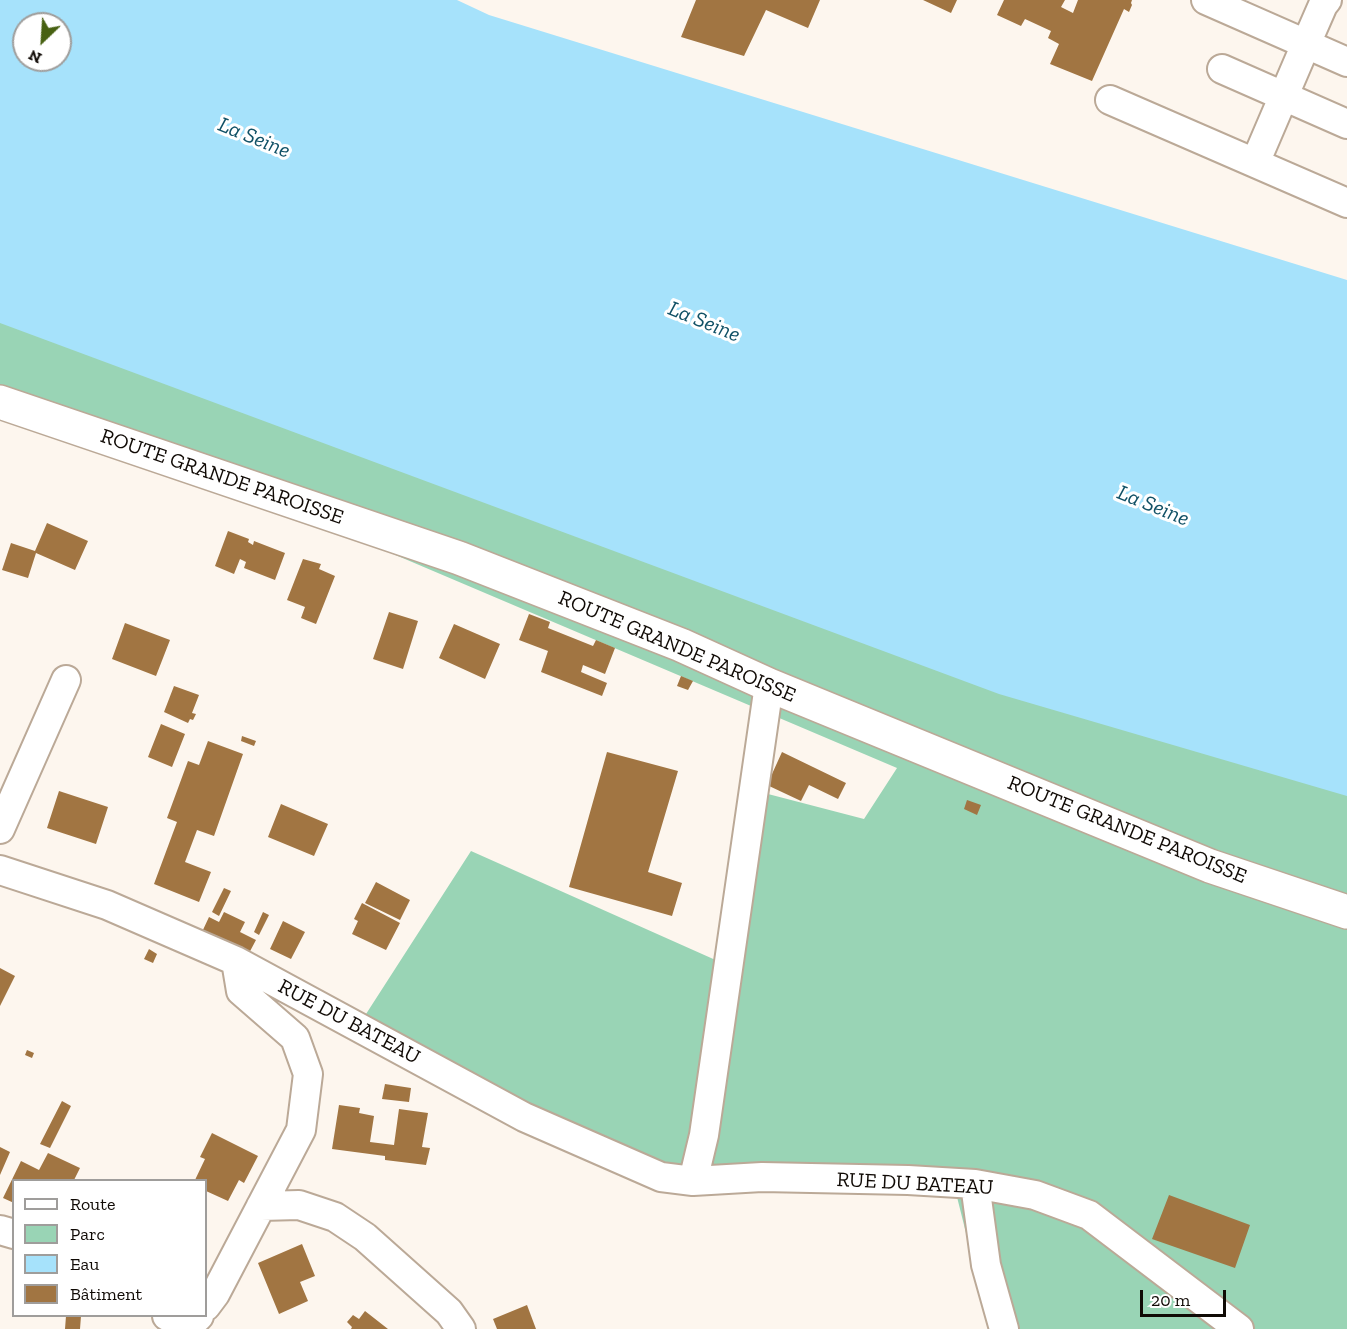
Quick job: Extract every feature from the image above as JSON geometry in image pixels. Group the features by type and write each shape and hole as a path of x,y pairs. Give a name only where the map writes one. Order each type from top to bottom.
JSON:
{"main road":[{"name":"ROUTE GRANDE PAROISSE","path":"0,402 459,558 681,645 769,685 1210,866 1347,912"}],"street":[{"path":"1206,0 1347,62"},
{"path":"1255,163 1327,0"},
{"path":"1222,69 1347,124"},
{"path":"1110,100 1347,203"},
{"path":"0,829 66,680"},
{"path":"693,1181 704,1135 769,685"},
{"name":"RUE DU BATEAU","path":"0,870 107,905 236,961 524,1117 661,1177 693,1181 762,1177 908,1180 975,1184 1035,1195 1089,1215 1239,1329"},
{"path":"207,1305 215,1294 301,1130 308,1074 295,1038 241,991 236,961"},
{"path":"975,1184 986,1265 1004,1329"},
{"path":"261,1206 299,1205 335,1217 365,1237 449,1312 461,1329"}],"green space":[{"path":"0,307 1347,783 1347,1329 990,1329 955,1189 693,1186 357,1028 471,851 720,962 768,794 864,819 897,768 0,387"}],"water":[{"name":"La Seine","path":"0,0 457,0 489,15 1347,280 1347,796 999,694 0,323"}],"building":[{"path":"696,0 820,0 808,28 766,10 744,56 681,37"},
{"path":"923,0 957,0 951,13"},
{"path":"1004,0 1065,0 1061,7 1073,13 1078,0 1132,0 1132,5 1129,12 1124,9 1092,81 1050,64 1059,44 1048,38 1051,31 1025,19 1021,26 997,15"},
{"path":"47,523 88,541 75,570 36,553 28,578 2,570 11,543 35,551"},
{"path":"228,531 249,539 248,542 253,545 254,541 285,553 275,580 244,568 246,562 240,559 234,574 215,566"},
{"path":"303,559 321,564 319,569 335,576 316,624 301,618 305,607 287,600"},
{"path":"389,612 418,621 403,669 373,659"},
{"path":"529,614 550,622 548,628 593,646 596,640 615,648 605,674 583,665 581,672 607,683 602,696 541,672 548,651 519,640"},
{"path":"125,623 170,640 156,676 112,659"},
{"path":"454,624 500,644 485,679 439,658"},
{"path":"681,676 693,681 688,690 677,686"},
{"path":"174,686 199,695 192,713 196,714 188,723 164,712"},
{"path":"161,724 185,734 172,767 148,757"},
{"path":"242,736 256,741 254,746 241,741"},
{"path":"208,741 243,754 214,836 197,830 185,862 211,872 199,902 154,884 177,822 167,818 188,761 199,765"},
{"path":"607,752 678,771 648,872 682,883 672,916 569,887"},
{"path":"782,752 846,783 838,799 809,785 801,801 767,785"},
{"path":"59,791 108,807 96,844 47,828"},
{"path":"967,800 981,805 977,815 964,809"},
{"path":"281,804 328,824 314,856 268,837"},
{"path":"376,882 410,900 400,920 365,903"},
{"path":"224,888 231,891 219,916 212,912"},
{"path":"362,903 400,923 386,950 352,934 358,921 354,919"},
{"path":"224,912 245,922 240,932 256,940 248,955 202,932 209,917 219,922"},
{"path":"263,912 269,915 259,935 254,932"},
{"path":"283,921 305,932 291,959 270,949"},
{"path":"149,949 157,954 153,963 144,959"},
{"path":"0,968 15,976 0,1006"},
{"path":"27,1050 34,1053 32,1058 25,1055"},
{"path":"385,1084 411,1088 409,1102 382,1099"},
{"path":"62,1101 71,1106 50,1148 40,1144"},
{"path":"339,1105 360,1108 359,1113 374,1116 370,1142 394,1145 399,1109 428,1113 422,1147 430,1148 426,1165 385,1160 385,1156 332,1149"},
{"path":"212,1133 258,1156 244,1183 239,1180 228,1201 207,1191 207,1179 195,1179 205,1159 200,1157"},
{"path":"0,1147 10,1152 0,1175"},
{"path":"48,1153 80,1168 74,1179 12,1179 21,1161 39,1170"},
{"path":"12,1180 12,1202 3,1198"},
{"path":"1169,1195 1250,1225 1235,1268 1152,1239"},
{"path":"302,1244 315,1276 300,1282 308,1301 279,1314 258,1263"},
{"path":"527,1305 536,1329 497,1329 493,1319"},
{"path":"365,1311 388,1329 351,1329 352,1327 347,1322 353,1315 359,1319"},
{"path":"66,1317 81,1317 80,1329 65,1329"}]}
